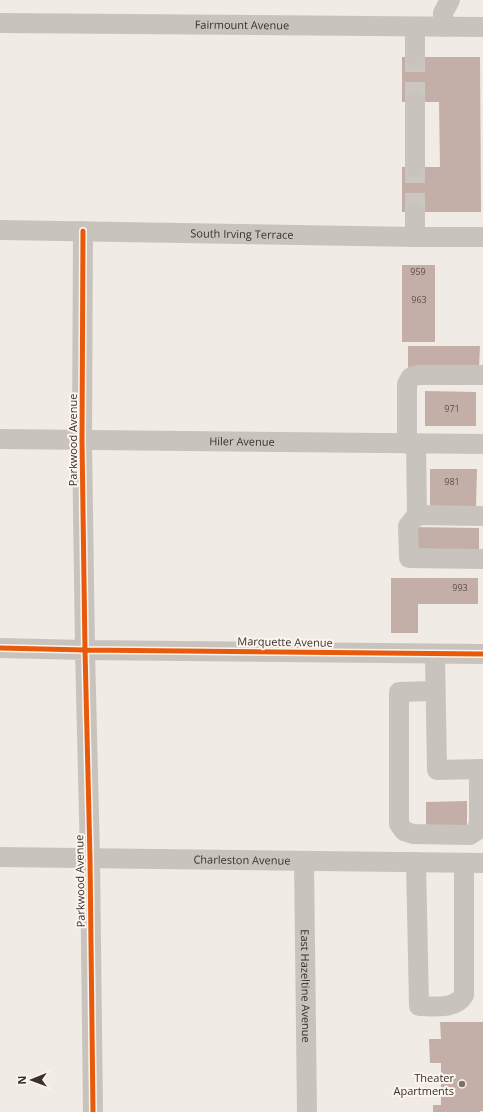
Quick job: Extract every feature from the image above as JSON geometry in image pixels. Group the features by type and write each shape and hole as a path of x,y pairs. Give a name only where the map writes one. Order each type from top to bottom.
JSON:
{"street":[{"path":"443,27 443,13 450,0"},
{"name":"Fairmount Avenue","path":"0,23 483,27"},
{"path":"415,27 415,57"},
{"path":"415,102 415,167"},
{"path":"415,212 415,237"},
{"name":"South Irving Terrace","path":"0,230 483,237"},
{"name":"Parkwood Avenue","path":"83,231 82,440 93,1112"},
{"path":"483,375 418,375 411,377 407,384 417,515 408,526 409,558 483,559"},
{"name":"Hiler Avenue","path":"0,439 483,444"},
{"path":"417,515 483,516"},
{"name":"Marquette Avenue","path":"0,648 483,654"},
{"path":"435,654 436,691 437,770 481,769 479,822 476,831 470,835 412,834 404,831 399,824 400,692 436,691"},
{"name":"Charleston Avenue","path":"0,857 473,863"},
{"name":"East Hazeltine Avenue","path":"304,861 307,1112"},
{"path":"416,862 419,1006 452,1006 457,1004 464,995 473,863"}],"building":[{"path":"402,57 480,57 481,212 402,212 402,167 440,167 439,102 402,102"},
{"path":"402,265 435,265 435,342 402,342"},
{"path":"408,346 480,346 479,369 408,369"},
{"path":"425,391 476,392 476,426 425,426"},
{"path":"430,469 477,469 476,508 430,508"},
{"path":"412,527 479,528 479,550 412,550"},
{"path":"391,578 478,578 478,604 418,604 418,633 391,633"},
{"path":"467,801 467,828 426,829 426,802"},
{"name":"Theater Apartments","path":"440,1022 483,1022 483,1111 433,1112 433,1105 441,1105 441,1063 430,1063 429,1039 441,1039"}],"tunnel":[{"path":"415,57 415,102"},
{"path":"415,167 415,213"}],"cycle path":[{"path":"83,231 82,440 85,650 483,654"},
{"path":"0,648 85,650 90,858 93,1112"}],"place":[{"name":"Theater Apartments","path":"462,1084"}]}
